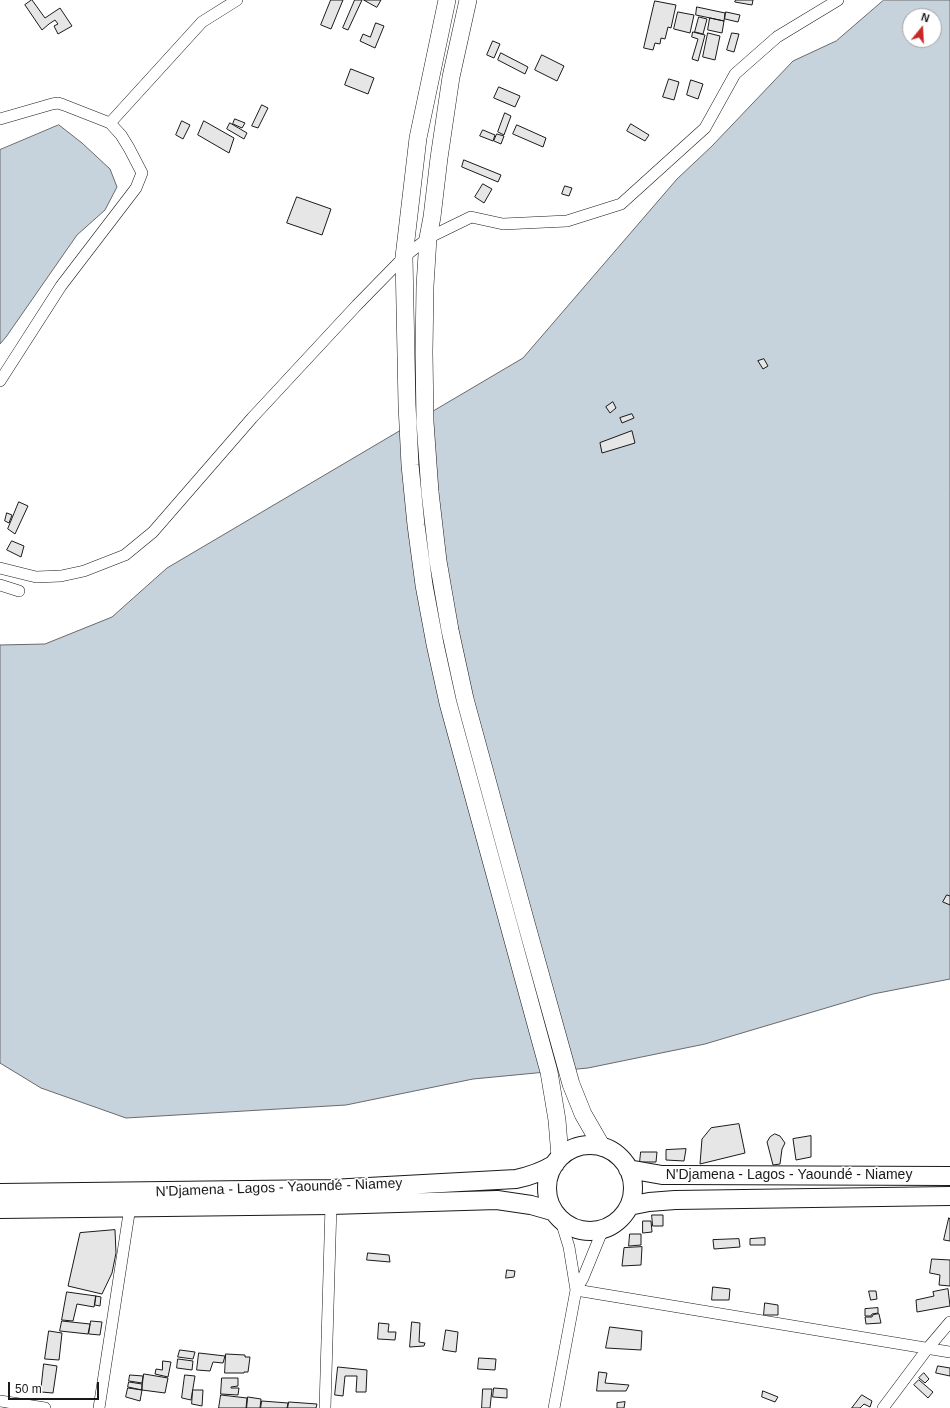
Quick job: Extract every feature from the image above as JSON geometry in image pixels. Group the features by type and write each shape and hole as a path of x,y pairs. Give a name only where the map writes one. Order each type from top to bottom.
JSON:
{"highway":[{"path":"584,1146 602,1147 617,1156 628,1169 632,1178 633,1188 629,1206 619,1220 603,1229 586,1231 577,1229 556,1216 547,1189 549,1176 557,1161 568,1152 584,1146"},
{"name":"N'Djamena - Lagos - Yaoundé - Niamey","path":"0,1193 331,1189 516,1179 537,1173 557,1161"},
{"name":"N'Djamena - Lagos - Yaoundé - Niamey","path":"628,1169 676,1176 950,1176"},
{"name":"N'Djamena - Lagos - Yaoundé - Niamey","path":"629,1206 649,1202 675,1200 950,1196"},
{"name":"N'Djamena - Lagos - Yaoundé - Niamey","path":"0,1209 331,1205 498,1200 531,1205 556,1216"}],"main road":[{"path":"447,0 418,138 404,257 407,405 410,465 424,585 435,644 448,703 549,1072 557,1120 557,1161"},
{"path":"468,0 451,77 428,238 425,294 425,422 435,538 450,630 467,706 524,919 569,1077 584,1114 602,1147"}],"street":[{"path":"110,123 202,22 237,0"},
{"path":"0,568 36,577 61,576 84,572 125,555 153,532 252,418 357,305 404,257 428,238 471,217 502,224 567,220 621,204 705,128 736,74 777,37 838,0"},
{"path":"0,119 58,103 110,123 121,135 142,173 136,188 60,286 0,381"},
{"path":"0,584 19,591"},
{"path":"325,1408 331,1205"},
{"path":"99,1408 130,1207"},
{"path":"556,1216 569,1247 576,1290"},
{"path":"554,1408 576,1290 583,1278 603,1229"},
{"path":"576,1290 950,1352"},
{"path":"883,1408 928,1348 950,1322"},
{"path":"0,1401 45,1408"}],"shaded area":[{"path":"884,0 950,0 950,979 873,994 705,1044 588,1068 473,1079 346,1105 126,1118 41,1088 0,1063 0,645 45,644 112,617 167,568 523,358 677,179 712,146 793,61 836,41"},
{"path":"59,125 82,143 110,169 117,187 105,210 77,235 0,344 0,150"}],"building":[{"path":"32,0 45,18 60,8 72,26 58,34 54,26 58,24 55,20 42,30 25,5"},
{"path":"331,0 343,0 331,29 321,25"},
{"path":"355,0 362,0 348,30 343,28"},
{"path":"364,0 381,0 377,7"},
{"path":"736,0 753,0 752,5 735,2"},
{"path":"655,1 676,5 671,28 668,27 665,39 661,38 660,44 655,43 653,50 644,48"},
{"path":"697,7 725,13 724,21 696,15"},
{"path":"678,12 694,15 690,33 674,29"},
{"path":"726,12 740,15 738,22 725,19"},
{"path":"699,17 707,19 703,34 695,32"},
{"path":"710,18 724,21 722,33 708,30"},
{"path":"376,23 384,26 375,48 360,41 363,34 370,37"},
{"path":"693,32 705,35 698,61 692,59 698,39 692,37"},
{"path":"708,33 720,36 715,60 703,57"},
{"path":"732,33 739,34 734,52 727,50"},
{"path":"493,41 500,44 494,58 487,55"},
{"path":"501,53 528,67 525,74 498,60"},
{"path":"542,55 564,66 557,81 535,70"},
{"path":"351,69 374,78 368,94 345,85"},
{"path":"669,79 679,82 674,100 663,97"},
{"path":"691,80 703,84 698,99 687,95"},
{"path":"499,87 520,96 515,107 494,98"},
{"path":"262,105 268,108 258,128 252,126"},
{"path":"505,113 511,116 504,135 498,132"},
{"path":"235,119 245,123 242,128 233,124"},
{"path":"182,121 190,125 183,139 176,135"},
{"path":"204,121 234,138 229,153 198,135"},
{"path":"230,123 247,133 244,139 227,129"},
{"path":"631,124 649,135 645,141 627,131"},
{"path":"517,125 546,138 543,147 513,134"},
{"path":"483,130 495,135 493,141 480,136"},
{"path":"497,134 504,136 501,144 494,141"},
{"path":"464,160 501,175 498,182 462,167"},
{"path":"483,184 492,189 484,203 475,197"},
{"path":"565,186 572,188 569,196 562,194"},
{"path":"297,197 331,209 322,235 287,223"},
{"path":"764,359 768,366 763,369 758,361"},
{"path":"613,402 616,408 610,413 606,407"},
{"path":"632,414 634,418 622,423 620,418"},
{"path":"632,431 635,443 602,453 600,443"},
{"path":"19,502 28,506 15,534 8,529"},
{"path":"7,513 12,515 9,523 5,521"},
{"path":"12,541 24,546 21,557 7,550"},
{"path":"947,895 950,896 950,905 943,902"},
{"path":"739,1124 745,1153 700,1164 702,1139 711,1128"},
{"path":"775,1134 780,1136 785,1143 782,1149 780,1164 773,1165 767,1142 770,1137"},
{"path":"811,1136 811,1157 796,1160 793,1139"},
{"path":"686,1149 684,1161 666,1160 666,1150"},
{"path":"641,1152 657,1152 656,1162 640,1162"},
{"path":"652,1215 663,1215 663,1226 653,1226"},
{"path":"949,1218 950,1219 950,1241 944,1240"},
{"path":"643,1221 651,1221 652,1232 643,1233"},
{"path":"115,1230 116,1253 112,1273 102,1294 68,1286 80,1233"},
{"path":"630,1234 641,1234 641,1245 629,1246"},
{"path":"765,1238 765,1245 750,1245 750,1239"},
{"path":"739,1239 740,1247 714,1249 713,1240"},
{"path":"642,1247 641,1265 622,1266 624,1248"},
{"path":"368,1253 389,1255 390,1262 367,1260"},
{"path":"932,1259 950,1260 950,1286 939,1285 940,1275 930,1273"},
{"path":"507,1270 515,1271 514,1277 506,1278"},
{"path":"713,1287 730,1289 729,1300 712,1300"},
{"path":"948,1289 950,1306 917,1312 916,1300 934,1296 933,1292"},
{"path":"869,1291 876,1291 877,1299 871,1300"},
{"path":"67,1292 96,1296 94,1307 77,1304 73,1321 62,1320"},
{"path":"96,1296 101,1297 100,1306 95,1305"},
{"path":"765,1303 778,1305 778,1315 764,1315"},
{"path":"878,1308 878,1313 872,1314 871,1316 865,1316 865,1309"},
{"path":"879,1314 881,1323 866,1324 865,1317 872,1317 873,1315"},
{"path":"62,1321 90,1324 88,1334 60,1331"},
{"path":"91,1321 102,1322 100,1335 89,1334"},
{"path":"412,1322 420,1323 419,1342 425,1343 424,1346 410,1347"},
{"path":"379,1323 389,1324 388,1332 396,1332 395,1340 378,1339"},
{"path":"610,1327 642,1331 641,1350 606,1348"},
{"path":"446,1330 458,1332 456,1352 443,1350"},
{"path":"49,1331 62,1333 59,1360 45,1359"},
{"path":"180,1350 195,1352 193,1359 178,1357"},
{"path":"199,1353 225,1356 223,1363 213,1362 210,1371 197,1370"},
{"path":"226,1354 245,1355 245,1357 250,1357 248,1372 225,1373"},
{"path":"479,1358 496,1359 495,1370 478,1369"},
{"path":"178,1359 193,1361 192,1370 177,1368"},
{"path":"163,1361 171,1362 168,1377 155,1374 156,1369 162,1370"},
{"path":"44,1364 57,1366 53,1393 41,1392"},
{"path":"938,1366 950,1368 950,1376 936,1373"},
{"path":"338,1367 367,1370 366,1392 356,1392 357,1376 345,1376 343,1396 335,1395"},
{"path":"599,1372 607,1373 605,1383 629,1385 626,1391 597,1391"},
{"path":"924,1373 929,1379 925,1383 919,1378"},
{"path":"144,1374 168,1378 165,1393 142,1390"},
{"path":"130,1375 143,1376 142,1383 129,1381"},
{"path":"185,1375 195,1376 191,1400 182,1398"},
{"path":"222,1378 238,1378 238,1386 231,1388 239,1388 238,1395 221,1394"},
{"path":"919,1380 933,1392 928,1398 914,1385"},
{"path":"129,1382 142,1384 142,1390 128,1387"},
{"path":"128,1388 142,1390 140,1401 126,1397"},
{"path":"494,1388 507,1389 507,1398 493,1397"},
{"path":"483,1389 492,1389 490,1408 482,1408"},
{"path":"193,1390 203,1390 202,1406 192,1404"},
{"path":"763,1391 778,1397 775,1402 762,1397"},
{"path":"221,1395 247,1398 246,1408 219,1408"},
{"path":"862,1395 872,1401 870,1407 864,1404 860,1408 852,1408"},
{"path":"248,1397 261,1399 260,1408 247,1408"},
{"path":"262,1401 288,1403 287,1408 261,1408"},
{"path":"289,1402 317,1404 316,1408 288,1408"},
{"path":"625,1402 624,1408 617,1408 617,1403"}]}
